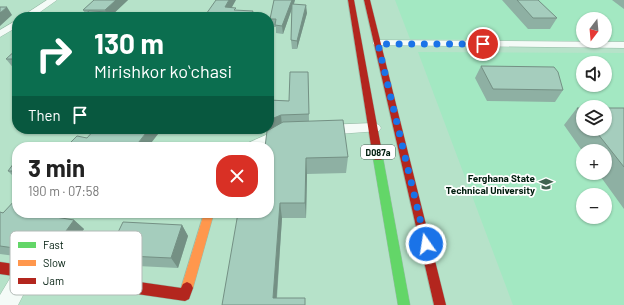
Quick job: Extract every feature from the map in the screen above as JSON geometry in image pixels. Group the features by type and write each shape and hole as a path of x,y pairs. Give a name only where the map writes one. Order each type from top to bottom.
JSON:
{"main road":[{"name":"D087a","path":"351,0 404,305"},
{"name":"D087a","path":"367,0 440,305"},
{"path":"353,11 369,11"},
{"path":"142,289 185,295 208,218"},
{"path":"0,268 10,270"}],"street":[{"path":"34,12 53,0"},
{"path":"0,34 12,26"},
{"path":"378,44 624,45"},
{"path":"313,131 374,128"},
{"path":"263,142 282,132 298,131"},
{"path":"6,305 12,295"}],"shaded area":[{"path":"395,0 624,0 624,41 612,41 612,12 576,12 576,41 410,39"},
{"name":"Ferghana State Technical University","path":"418,52 624,53 624,305 513,305"}],"building":[{"path":"94,0 116,0 105,10 83,10"},
{"path":"216,0 229,0 225,7 236,8 234,10 253,11 252,12 208,12"},
{"path":"274,0 292,0 282,26 275,25 276,19 274,19 274,12 271,12"},
{"path":"517,0 538,0 557,18 533,18"},
{"path":"292,4 306,5 297,41 291,40"},
{"path":"0,7 7,7 0,13"},
{"path":"89,11 110,12 88,12"},
{"path":"12,54 12,59 6,59"},
{"path":"481,66 554,67 558,72 563,90 493,89"},
{"path":"290,72 308,72 309,114 281,115 274,118 274,100 289,101"},
{"path":"612,108 624,108 624,167 612,152 612,144 606,144 600,136 612,136"},
{"path":"343,120 348,157 306,158 305,203 280,203 273,298 305,298 305,305 222,305 237,218 274,218 274,142 266,142 267,134 274,134 274,127 283,122"},
{"path":"91,134 145,134 139,142 71,142 77,136 87,138"},
{"path":"12,166 12,171 8,171"},
{"path":"12,203 12,218 62,218 74,220 66,231 10,231 10,247 0,246 0,212 3,213"},
{"path":"123,222 182,225 171,258 142,257 142,231 119,231"}],"traffic: fast":[{"path":"378,158 404,305"}],"traffic: slow":[{"path":"187,288 208,218"}],"traffic: jam":[{"path":"351,0 378,158"},
{"path":"367,0 440,305"},
{"path":"0,268 10,269"},
{"path":"142,289 185,295 187,288"}],"place":[{"name":"Ferghana State Technical University","path":"546,184"}],"route":[{"path":"426,244 378,44 483,44"}]}
